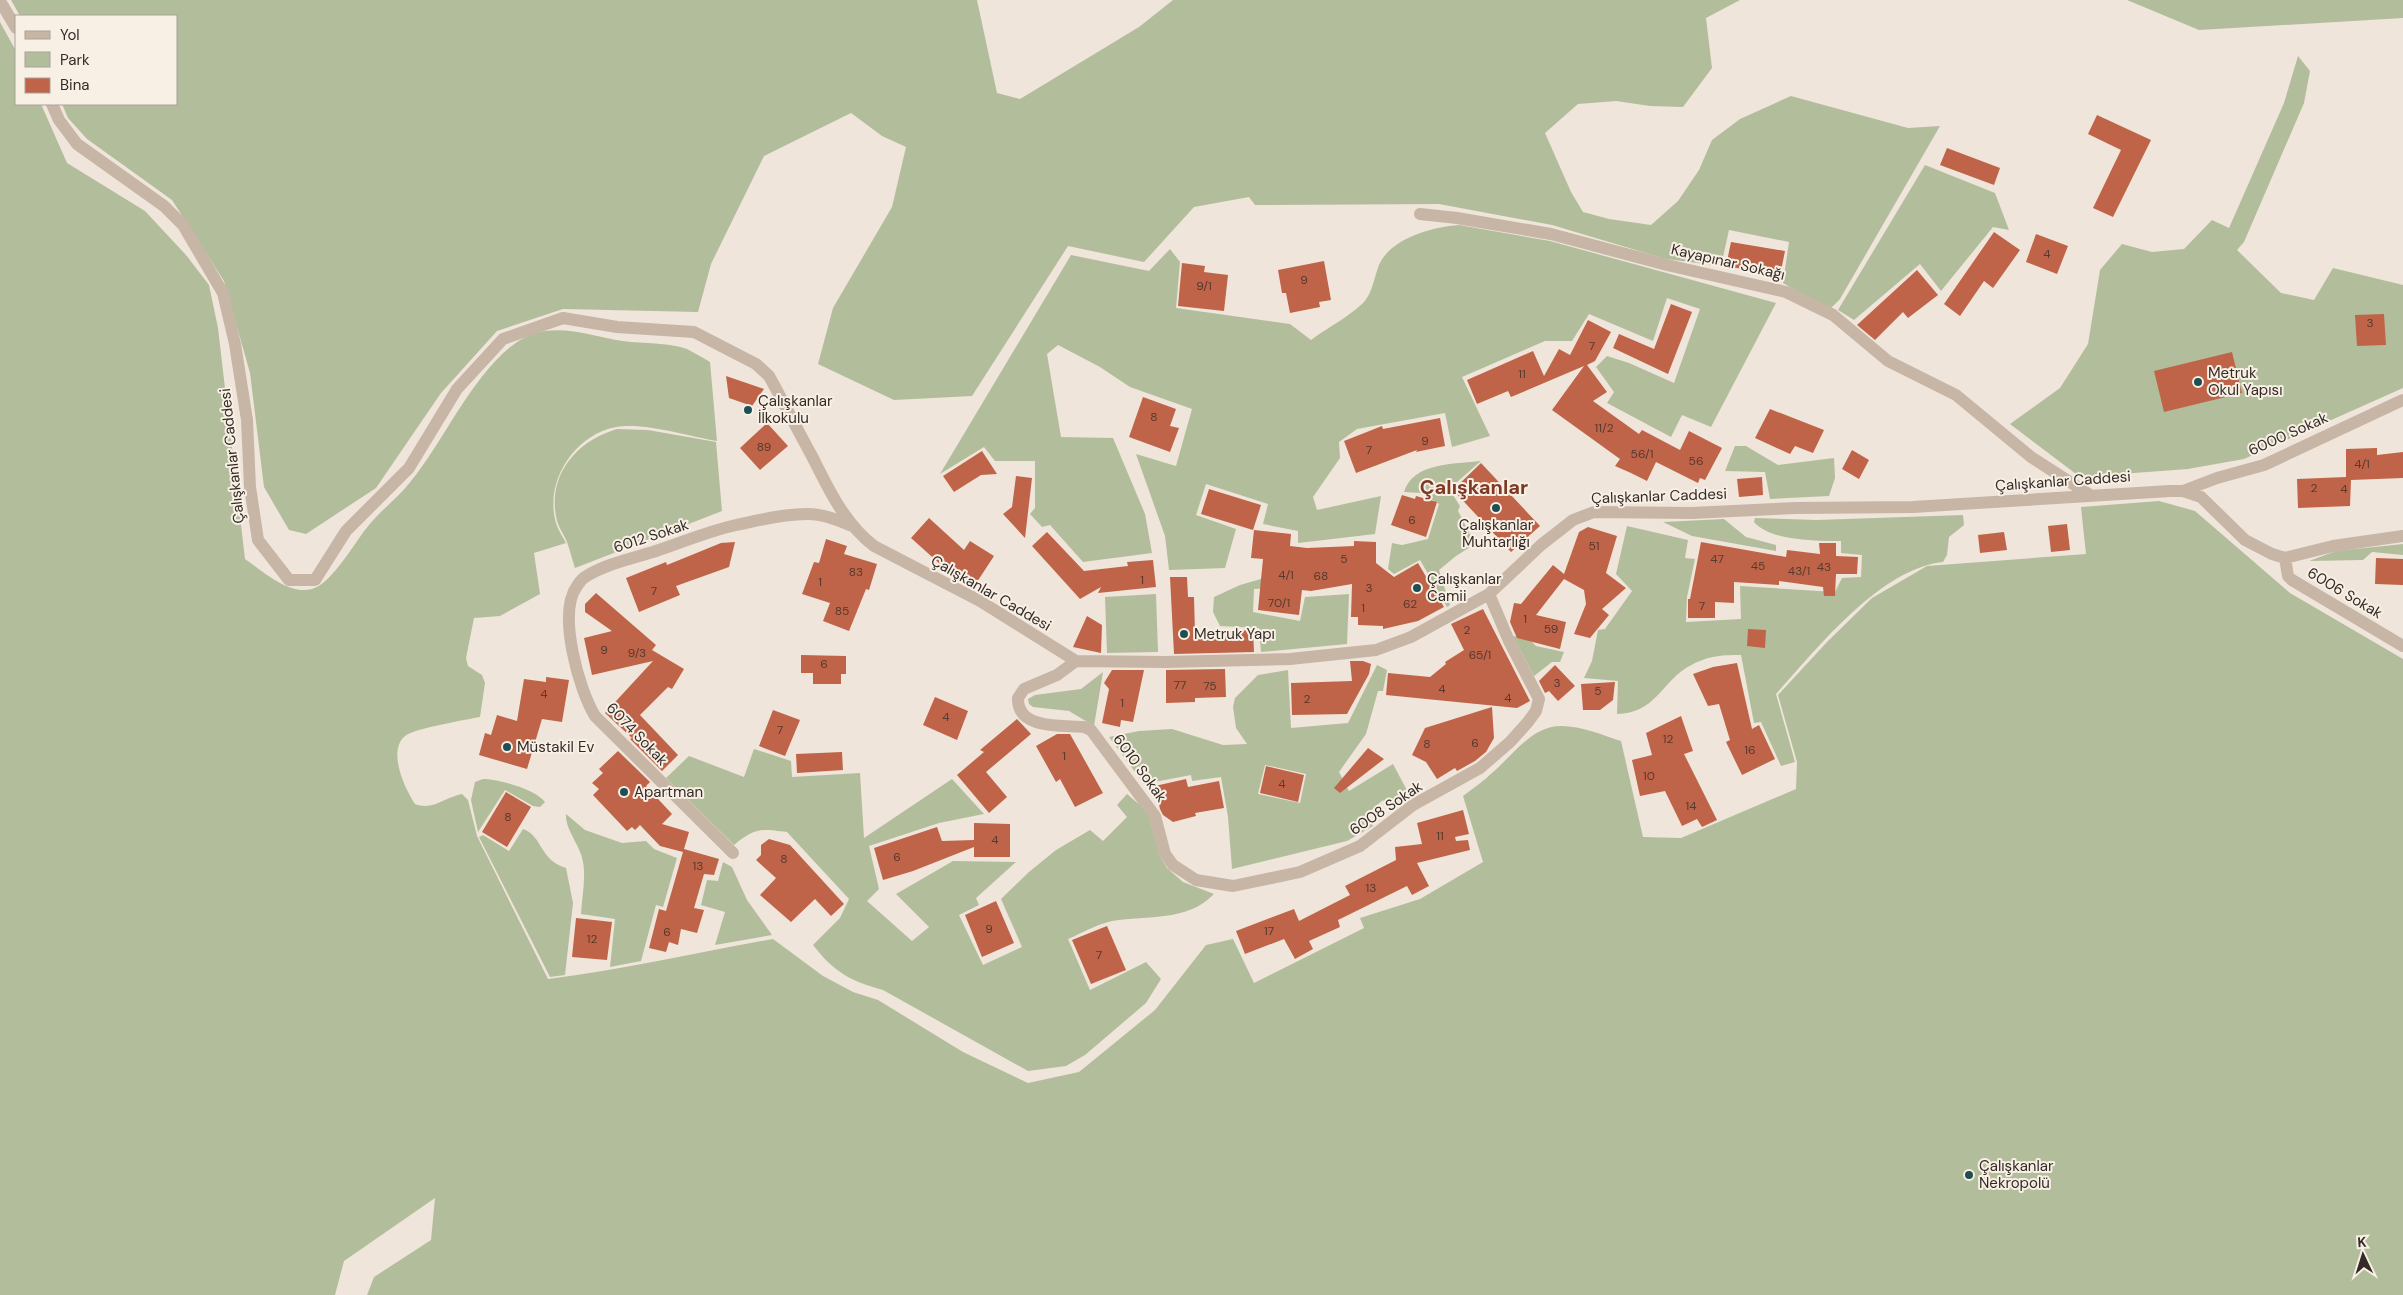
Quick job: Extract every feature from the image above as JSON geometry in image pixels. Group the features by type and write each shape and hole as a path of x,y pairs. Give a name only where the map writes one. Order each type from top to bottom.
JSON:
{"street":[{"path":"0,1 15,26"},
{"name":"Çalışkanlar Caddesi","path":"52,105 59,120 77,144 164,206 183,225 223,294 235,344 247,420 250,487 258,540 288,580 315,580 346,531 409,468 457,389 503,339 563,318 616,327 694,332 756,364 769,376 828,488 852,526 874,546 980,601 1076,661 1270,660 1376,650 1411,637 1488,594 1542,544 1573,520 1594,512 1692,513 1796,508 1913,507 2090,495 2183,491 2201,497 2246,540 2272,554 2285,558"},
{"name":"Kayapınar Sokağı","path":"1420,214 1457,218 1551,234 1667,265 1786,292 1833,315 1888,361 1956,395 2031,457 2090,495"},
{"name":"6000 Sokak","path":"2183,491 2217,478 2264,464 2403,400"},
{"name":"6012 Sokak","path":"584,697 568,613 576,586 584,578 610,566 734,526 786,515 821,516 852,526"},
{"path":"2285,558 2333,546 2403,536"},
{"name":"6006 Sokak","path":"2285,558 2288,576 2292,580 2403,646"},
{"name":"6008 Sokak","path":"1246,884 1300,872 1360,846 1413,805 1480,768 1528,722 1536,711 1539,698 1509,641 1488,594"},
{"name":"6010 Sokak","path":"1076,661 1057,675 1024,689 1018,698 1022,714 1028,720 1084,727 1096,735 1155,816 1165,854 1173,865 1184,874 1207,883 1246,884"},
{"name":"6074 Sokak","path":"584,697 595,716 606,728 733,853"}],"green space":[{"path":"11,0 977,0 997,93 1020,99 1139,27 1173,0 1740,0 1706,18 1712,68 1683,107 1650,106 1616,101 1578,104 1545,133 1571,192 1583,212 1609,219 1651,225 1678,201 1699,170 1712,140 1740,119 1791,96 1908,128 1940,126 1840,299 1829,310 1783,283 1789,242 1729,230 1721,266 1666,259 1552,225 1439,204 1255,205 1249,197 1194,207 1144,262 1068,246 972,396 894,400 818,364 833,308 892,207 906,147 882,136 851,113 764,156 711,264 698,312 563,309 497,331 441,393 376,488 306,534 289,530 264,487 250,373 224,281 172,200 87,139 68,118 62,105 178,105 178,15 19,15"},
{"path":"2127,0 2403,0 2403,18 2199,30"},
{"path":"0,22 15,49 15,105 41,105 67,163 145,211 186,255 209,285 218,328 245,559 276,581 294,589 303,590 312,589 328,579 369,525 411,481 424,464 481,378 497,359 515,344 533,334 556,330 578,332 623,341 672,345 687,349 710,362 717,441 666,430 627,426 601,432 575,450 559,477 554,492 553,507 556,523 566,543 534,553 540,594 500,616 474,618 466,658 468,666 482,675 485,683 480,717 429,727 405,736 400,743 398,760 400,770 415,804 421,806 433,805 462,794 468,800 477,836 548,979 633,966 773,939 823,976 853,992 878,1000 963,1052 1028,1083 1079,1072 1155,1010 1206,945 1233,939 1254,983 1364,928 1360,918 1420,899 1483,862 1463,796 1490,775 1524,742 1551,727 1569,726 1592,731 1621,741 1643,837 1681,838 1796,789 1797,762 1778,695 1827,642 1872,598 1927,566 2086,554 2081,507 2159,501 2195,511 2290,593 2403,659 2403,1295 367,1295 374,1277 431,1240 435,1198 344,1261 335,1295 0,1295"},
{"path":"2298,56 2310,71 2304,103 2244,242 2237,250 2281,293 2314,300 2333,268 2403,285 2403,388 2244,459 2188,469 2080,477 2010,424 2060,388 2088,344 2100,270 2122,244 2152,252 2184,249 2212,220 2229,228 2284,103"},
{"path":"1925,165 1995,193 2009,230 1993,227 1941,291 1920,264 1854,320 1838,310"},
{"path":"1459,225 1550,241 1776,303 1711,427 1682,415 1671,437 1607,403 1614,392 1596,367 1607,356 1629,363 1674,383 1700,309 1667,298 1653,341 1589,314 1572,341 1545,341 1462,377 1490,436 1452,447 1445,413 1357,429 1339,442 1340,458 1313,497 1317,510 1381,496 1375,534 1298,543 1298,531 1263,524 1268,504 1206,484 1196,515 1236,529 1225,568 1169,570 1165,536 1136,454 1176,466 1192,409 1130,387 1100,367 1058,345 1047,354 1061,437 1113,438 1145,514 1152,553 1083,562 1050,525 1042,527 1030,514 1035,508 1035,461 995,461 984,447 940,474 1071,255 1149,271 1170,249 1180,262 1176,308 1290,324 1311,340 1362,304 1370,291 1379,265 1385,256 1402,241 1425,231"},
{"path":"617,429 648,430 716,442 722,511 575,568 567,542 557,521 556,489 560,475 577,452 589,442"},
{"path":"1735,446 1746,446 1778,465 1834,458 1835,478 1829,496 1770,499 1765,472 1725,471"},
{"path":"1481,461 1449,489 1460,506 1458,511 1475,544 1439,570 1450,605 1447,607 1420,560 1394,574 1388,569 1392,543 1402,545 1428,539 1439,504 1421,493 1404,492 1409,482 1416,475 1436,466"},
{"path":"1963,515 1964,525 1949,537 1947,555 1943,562 1919,568 1896,579 1873,595 1830,634 1776,694 1795,762 1781,766 1761,722 1754,723 1741,655 1713,657 1693,664 1677,675 1656,697 1640,709 1617,714 1618,681 1584,678 1592,661 1598,630 1605,629 1632,591 1616,574 1627,526 1688,540 1685,558 1695,559 1687,597 1686,622 1741,619 1740,586 1835,592 1842,578 1861,577 1862,555 1841,553 1841,541 1794,539 1782,536 1761,528 1754,522 1755,518 1817,520"},
{"path":"1724,519 1746,537 1776,545 1776,551 1692,536 1663,522"},
{"path":"2403,544 2403,555 2372,552 2363,560 2309,561 2336,551"},
{"path":"1278,574 1277,588 1254,589 1253,612 1300,621 1305,597 1349,594 1347,644 1261,652 1259,628 1220,626 1213,612 1214,597 1240,585"},
{"path":"1156,594 1158,652 1107,653 1105,597"},
{"path":"1513,636 1528,638 1536,646 1564,652 1560,662 1552,662 1534,676"},
{"path":"1377,665 1387,670 1383,691 1378,691 1366,734 1339,772 1349,791 1393,764 1410,796 1391,812 1383,800 1367,814 1373,826 1347,841 1232,869 1228,817 1221,777 1192,781 1191,775 1144,784 1109,737 1139,731 1172,729 1223,745 1247,744 1236,728 1233,707 1235,698 1258,675 1288,670 1291,728 1348,723","holes":["1265,765 1306,774 1300,803 1258,794"]},
{"path":"1103,672 1094,726 1069,711 1033,707 1029,704 1028,699 1035,695 1081,689"},
{"path":"754,749 791,761 792,777 860,773 864,838 952,779 984,814 939,823 869,846 879,889 867,901 912,941 929,927 896,894 953,861 1016,862 976,898 979,905 959,915 983,965 1022,947 1001,899 1029,872 1056,850 1090,830 1103,841 1127,817 1117,805 1127,794 1148,812 1160,857 1167,868 1183,882 1214,894 1192,909 1166,916 1106,922 1068,939 1090,990 1146,962 1161,979 1146,1003 1085,1055 1066,1066 1028,1071 883,990 852,979 836,969 813,945 840,918 849,899 787,832 764,830 753,832 734,845 666,778 689,756 744,777"},
{"path":"483,779 507,783 525,789 534,793 545,802 540,807 533,806 505,790 478,832 471,800 475,782"},
{"path":"566,814 585,830 622,843 646,841 654,849 677,858 663,907 656,905 641,961 610,967 615,919 581,914 584,868 582,856 566,820"},
{"path":"523,829 534,837 551,860 566,868 573,903 565,975 550,977 479,837 483,835 509,851"},
{"path":"723,862 732,867 747,900 772,935 715,945 725,912 701,905 707,880 718,881"}],"building":[{"path":"2097,115 2151,140 2113,217 2093,208 2121,150 2088,134"},
{"path":"1947,148 2000,168 1994,185 1940,165"},
{"path":"1994,232 2020,250 1993,288 1984,281 1960,316 1944,304"},
{"path":"2036,234 2068,246 2057,274 2026,262"},
{"path":"1731,242 1785,251 1780,276 1726,266"},
{"path":"1324,261 1331,300 1319,302 1320,307 1290,313 1286,293 1282,293 1278,270"},
{"path":"1182,263 1205,266 1204,272 1228,275 1224,311 1178,306"},
{"path":"1917,270 1938,295 1908,318 1903,312 1875,340 1857,325"},
{"path":"1671,304 1692,312 1668,374 1613,348 1619,334 1654,349"},
{"path":"2384,314 2386,345 2357,346 2355,315"},
{"path":"1588,320 1611,332 1595,361 1587,365 1607,392 1593,401 1639,434 1642,430 1680,450 1689,431 1722,448 1705,480 1700,478 1698,483 1656,462 1647,481 1615,466 1620,459 1552,410 1584,366 1511,397 1508,391 1477,404 1467,380 1533,351 1544,376 1559,349 1570,355"},
{"name":"Metruk Okul Yapısı","path":"2232,352 2242,393 2164,412 2154,371"},
{"path":"726,376 764,389 752,406 729,398"},
{"path":"1143,397 1176,409 1170,426 1179,428 1170,452 1129,437"},
{"path":"1770,409 1824,430 1813,453 1795,446 1790,454 1755,438"},
{"path":"1440,418 1445,446 1416,452 1417,450 1356,473 1344,441 1382,426 1383,429"},
{"name":"Çalışkanlar İlkokulu","path":"767,423 788,446 760,470 740,448"},
{"path":"2377,448 2377,455 2403,452 2403,478 2351,480 2350,506 2298,508 2297,479 2346,477 2346,449"},
{"path":"1852,450 1869,460 1859,479 1842,469"},
{"path":"982,451 997,474 981,475 954,492 943,476"},
{"name":"Çalışkanlar Muhtarlığı","path":"1481,463 1540,526 1511,552 1453,490"},
{"path":"1016,476 1032,478 1025,538 1003,514 1012,507"},
{"path":"1762,477 1763,495 1739,497 1737,479"},
{"path":"1209,489 1261,505 1253,530 1201,514"},
{"path":"1402,495 1415,499 1416,496 1437,502 1426,537 1391,525"},
{"path":"929,518 964,550 970,541 994,556 975,585 940,564 911,538"},
{"path":"2067,524 2070,550 2051,552 2048,526"},
{"path":"1588,527 1617,536 1606,573 1626,588 1602,609 1609,615 1590,638 1574,634 1586,604 1584,590 1564,579 1536,615 1566,622 1560,649 1517,638 1510,622 1514,603 1521,604 1553,565 1564,574 1579,532"},
{"path":"1254,530 1291,534 1290,546 1307,548 1354,546 1354,541 1376,542 1376,563 1394,577 1418,563 1444,607 1418,621 1383,629 1383,626 1358,625 1358,617 1351,617 1352,584 1311,591 1302,590 1299,615 1258,610 1263,559 1251,558"},
{"path":"1047,532 1084,571 1128,566 1127,562 1153,560 1156,587 1098,593 1101,587 1080,599 1032,546"},
{"path":"2004,532 2007,550 1980,553 1978,535"},
{"path":"826,539 847,546 844,554 877,564 869,590 866,589 849,631 823,621 830,603 802,594 814,562 819,563"},
{"path":"735,542 729,567 676,586 680,595 639,612 626,578 666,562 667,565 721,543"},
{"path":"1701,542 1786,557 1787,550 1820,554 1819,543 1836,543 1836,556 1858,557 1857,574 1836,574 1835,596 1824,596 1823,587 1779,581 1779,585 1734,582 1734,603 1715,602 1715,618 1688,618 1688,599 1690,599"},
{"path":"2376,558 2403,559 2403,585 2375,584"},
{"path":"1170,577 1187,577 1188,597 1194,597 1195,633 1253,630 1254,652 1174,654"},
{"path":"596,593 656,645 652,650 684,669 672,689 668,687 640,715 678,755 662,771 630,739 632,738 605,713 653,661 592,675 584,638 612,631 585,612 585,604"},
{"path":"1483,609 1530,701 1517,708 1386,695 1388,673 1430,677 1446,664 1445,662 1464,650 1451,624"},
{"path":"1087,616 1102,625 1101,653 1073,647"},
{"path":"1748,629 1766,630 1765,648 1747,646"},
{"path":"801,655 846,656 846,674 841,674 841,684 813,684 813,673 801,673"},
{"path":"1350,661 1363,661 1371,664 1369,674 1347,714 1292,715 1291,683 1352,681"},
{"path":"1737,663 1752,729 1759,725 1775,759 1742,775 1726,742 1730,740 1719,704 1708,706 1693,674 1713,667"},
{"path":"1555,665 1575,686 1558,701 1549,691 1545,693 1539,681"},
{"path":"1225,669 1226,697 1195,698 1195,702 1166,703 1166,670"},
{"path":"1112,670 1144,670 1133,722 1121,720 1120,727 1102,723 1109,689 1104,683"},
{"path":"546,677 569,680 562,722 542,719 527,769 479,755 485,733 491,735 497,715 517,721 524,679 546,682"},
{"path":"1615,682 1613,700 1600,710 1583,710 1581,684"},
{"path":"935,697 968,711 957,740 923,725"},
{"path":"1492,707 1494,738 1486,752 1475,761 1457,771 1455,768 1437,779 1426,762 1412,755 1425,728"},
{"path":"773,710 800,720 785,756 759,746"},
{"path":"1681,716 1693,751 1684,754 1717,820 1702,827 1697,819 1682,826 1665,791 1640,796 1632,760 1652,755 1646,733"},
{"path":"1017,719 1031,734 986,772 1007,797 989,813 957,775 984,752 980,750"},
{"path":"1057,734 1070,734 1103,793 1075,807 1060,779 1056,782 1036,746"},
{"path":"1368,748 1384,759 1340,793 1334,788"},
{"path":"618,751 650,782 646,786 672,814 662,824 689,832 684,849 719,859 714,875 704,874 694,908 704,910 697,933 681,929 678,945 669,942 666,952 649,948 659,909 666,911 683,852 660,846 640,825 635,830 632,827 627,831 593,795 599,789 592,783 603,773 599,769"},
{"path":"842,752 843,770 797,773 796,754"},
{"path":"1266,766 1304,775 1298,802 1260,793"},
{"path":"1186,779 1188,787 1219,781 1224,808 1195,813 1196,816 1173,822 1163,815 1155,786"},
{"name":"Müstakil Ev","path":"506,792 531,807 507,847 482,832"},
{"path":"1463,810 1469,834 1455,837 1456,841 1468,840 1470,850 1417,863 1429,886 1412,895 1407,886 1338,920 1340,927 1309,941 1313,949 1295,959 1284,939 1245,954 1236,931 1294,909 1299,921 1350,895 1345,886 1396,860 1395,847 1422,844 1417,823"},
{"path":"974,823 1010,824 1010,857 974,857 974,847 913,871 883,880 874,848 937,827 942,841 974,840"},
{"path":"769,839 790,845 844,904 831,916 815,899 791,922 760,895 776,878 756,860 761,855 761,845"},
{"path":"996,901 1014,943 982,957 965,915"},
{"path":"576,918 612,922 607,960 572,957"},
{"path":"1107,926 1126,970 1091,984 1072,940"}],"place":[{"name":"Metruk Okul Yapısı","path":"2198,382"},
{"name":"Çalışkanlar İlkokulu","path":"748,410"},
{"name":"Çalışkanlar Muhtarlığı","path":"1496,508"},
{"name":"Çalışkanlar Camii","path":"1417,588"},
{"name":"Metruk Yapı","path":"1184,634"},
{"name":"Müstakil Ev","path":"507,747"},
{"name":"Apartman","path":"624,792"},
{"name":"Çalışkanlar Nekropolü","path":"1969,1175"}],"district":[{"name":"Çalışkanlar","path":"1474,487"}]}
